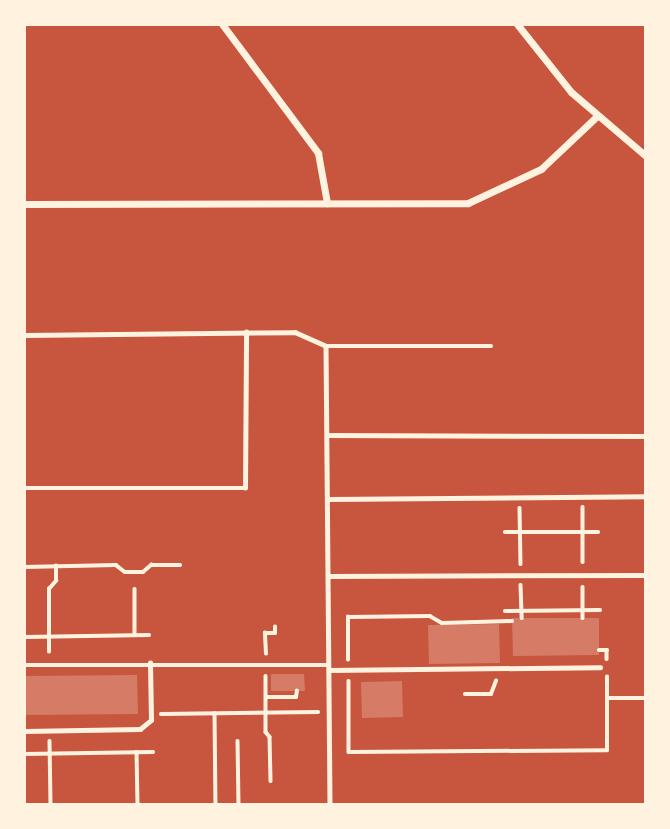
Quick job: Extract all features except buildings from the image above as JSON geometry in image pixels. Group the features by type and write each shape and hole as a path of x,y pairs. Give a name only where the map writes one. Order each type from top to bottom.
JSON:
{"street":[{"path":"222,24 318,153 327,203"},
{"path":"517,24 550,68 597,116 646,156"},
{"path":"24,204 468,203 541,169 597,116"}],"lane":[{"path":"24,335 295,331 326,346 491,346"},
{"path":"24,488 245,488 246,332"},
{"path":"326,346 330,804"},
{"path":"327,435 646,436"},
{"path":"328,499 646,496"},
{"path":"328,576 646,575"},
{"path":"24,732 140,729 151,720 150,663"},
{"path":"24,665 266,664 349,670 600,667"}],"path":[{"path":"520,497 522,618"},
{"path":"583,497 583,618"},
{"path":"505,532 598,532"},
{"path":"24,566 116,565 125,572 143,572 151,565 180,565"},
{"path":"50,665 49,589 56,580 56,566"},
{"path":"135,589 135,635"},
{"path":"505,611 600,610"},
{"path":"512,621 442,623 429,616 348,617 349,752 607,750 607,650 599,650"},
{"path":"271,780 266,713 265,633 275,633 275,627"},
{"path":"24,637 149,635"},
{"path":"466,694 491,694 497,681"},
{"path":"290,691 290,697"},
{"path":"266,697 296,698 296,691"},
{"path":"607,698 646,698"},
{"path":"151,714 349,712"},
{"path":"215,713 216,804"},
{"path":"50,731 51,804"},
{"path":"238,741 239,804"},
{"path":"137,752 138,804"},
{"path":"24,754 153,752"}]}
